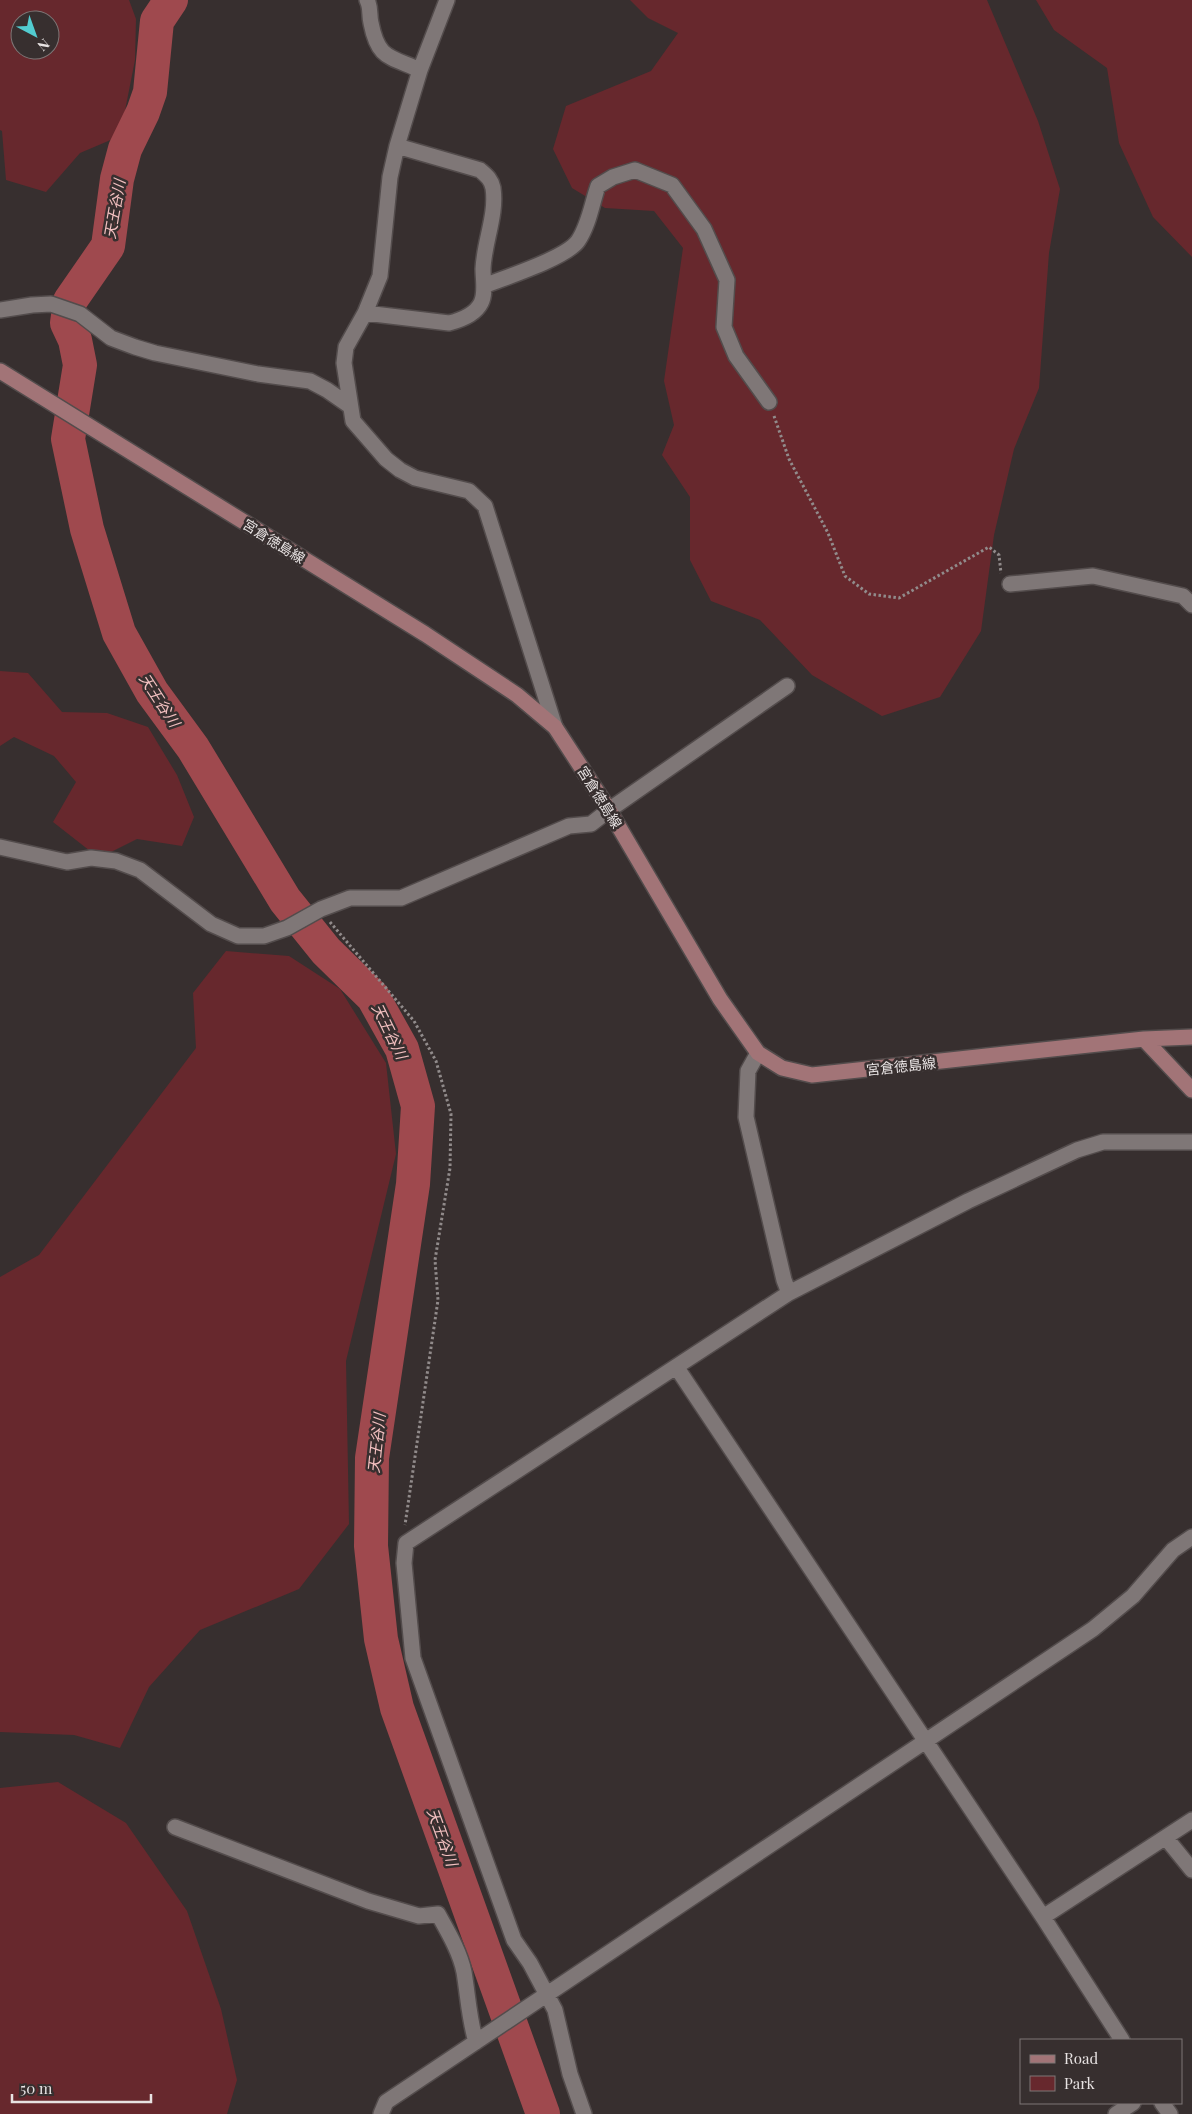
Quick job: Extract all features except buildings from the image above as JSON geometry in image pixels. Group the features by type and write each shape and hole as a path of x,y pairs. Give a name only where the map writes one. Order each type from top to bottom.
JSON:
{"main road":[{"name":"宮倉徳島線","path":"0,371 425,634 517,695 555,727 609,810 720,999 758,1053 782,1068 812,1075 1144,1039 1192,1037"},
{"path":"1144,1039 1192,1090"}],"street":[{"path":"367,0 370,4 371,21 377,45 384,54 420,70"},
{"path":"447,0 420,70 397,146 390,177 380,276 365,313 346,347 344,362 350,406 353,421 386,459 400,470 415,478 469,491 485,506 555,727"},
{"path":"365,313 449,323 462,320 481,304 484,286 483,266 494,202 490,178 480,170 397,146"},
{"path":"484,286 564,253 578,242 598,186 613,177 636,170 672,185 704,230 727,280 724,327 736,356 770,402"},
{"path":"0,310 51,304 80,314 110,338 155,354 258,374 310,381 328,390 350,406"},
{"path":"1010,584 1093,576 1183,596 1192,605"},
{"path":"0,847 67,862 91,858 116,861 140,870 211,924 238,936 264,936 350,898 401,898 569,826 592,824 609,810 787,686"},
{"path":"758,1053 748,1071 746,1117 784,1280 789,1293"},
{"path":"584,2114 570,2074 555,2010 542,1996 530,1962 514,1940 456,1783 413,1658 404,1563 406,1543 677,1368 789,1293 968,1201 1077,1150 1102,1142 1192,1142"},
{"path":"677,1368 925,1743 1043,1917 1121,2039"},
{"path":"381,2114 386,2102 1093,1629 1133,1596 1173,1550 1192,1537"},
{"path":"1043,1917 1192,1820"},
{"path":"175,1827 368,1902 419,1916 438,1914 449,1932 463,1971 469,2018 480,2039"},
{"path":"1166,1838 1192,1870"},
{"path":"1116,2114 1131,2104"}],"path":[{"path":"770,402 789,459 828,533 845,576 869,594 899,598 934,580 977,552 989,547 999,555 1001,576 1010,584"},
{"path":"317,911 334,928 414,1021 436,1061 451,1114 450,1168 435,1260 438,1300 406,1509 404,1531 406,1543"}],"green space":[{"path":"0,0 129,0 136,19 135,60 120,136 80,153 46,192 6,180 2,131 0,130"},
{"path":"630,0 987,0 1038,121 1060,189 1049,253 1039,388 1014,449 994,535 981,631 940,697 882,716 812,675 760,620 711,601 690,560 690,497 662,455 674,425 664,381 683,248 654,211 605,208 572,188 553,149 566,106 651,71 678,33 648,18"},
{"path":"1036,0 1192,0 1192,257 1153,217 1119,143 1107,68 1054,30"},
{"path":"0,671 28,673 62,712 107,713 148,727 177,775 194,817 182,846 137,839 99,858 53,822 76,782 54,756 14,737 0,746"},
{"path":"226,951 289,956 340,989 386,1063 396,1154 346,1361 349,1524 299,1589 200,1630 149,1687 120,1748 74,1735 0,1732 0,1277 39,1255 196,1048 193,993"},
{"path":"58,1782 126,1823 187,1911 221,2009 237,2080 227,2114 0,2114 0,1788"}],"waterway":[{"name":"天王谷川","path":"171,0 157,21 150,92 143,112 125,149 117,179 108,246 70,301 67,323 75,340 80,365 68,439 87,529 119,633 152,692 193,748 285,900 326,951 373,997 402,1049 418,1106 413,1184 372,1458 371,1546 381,1639 397,1708 543,2114"}]}
